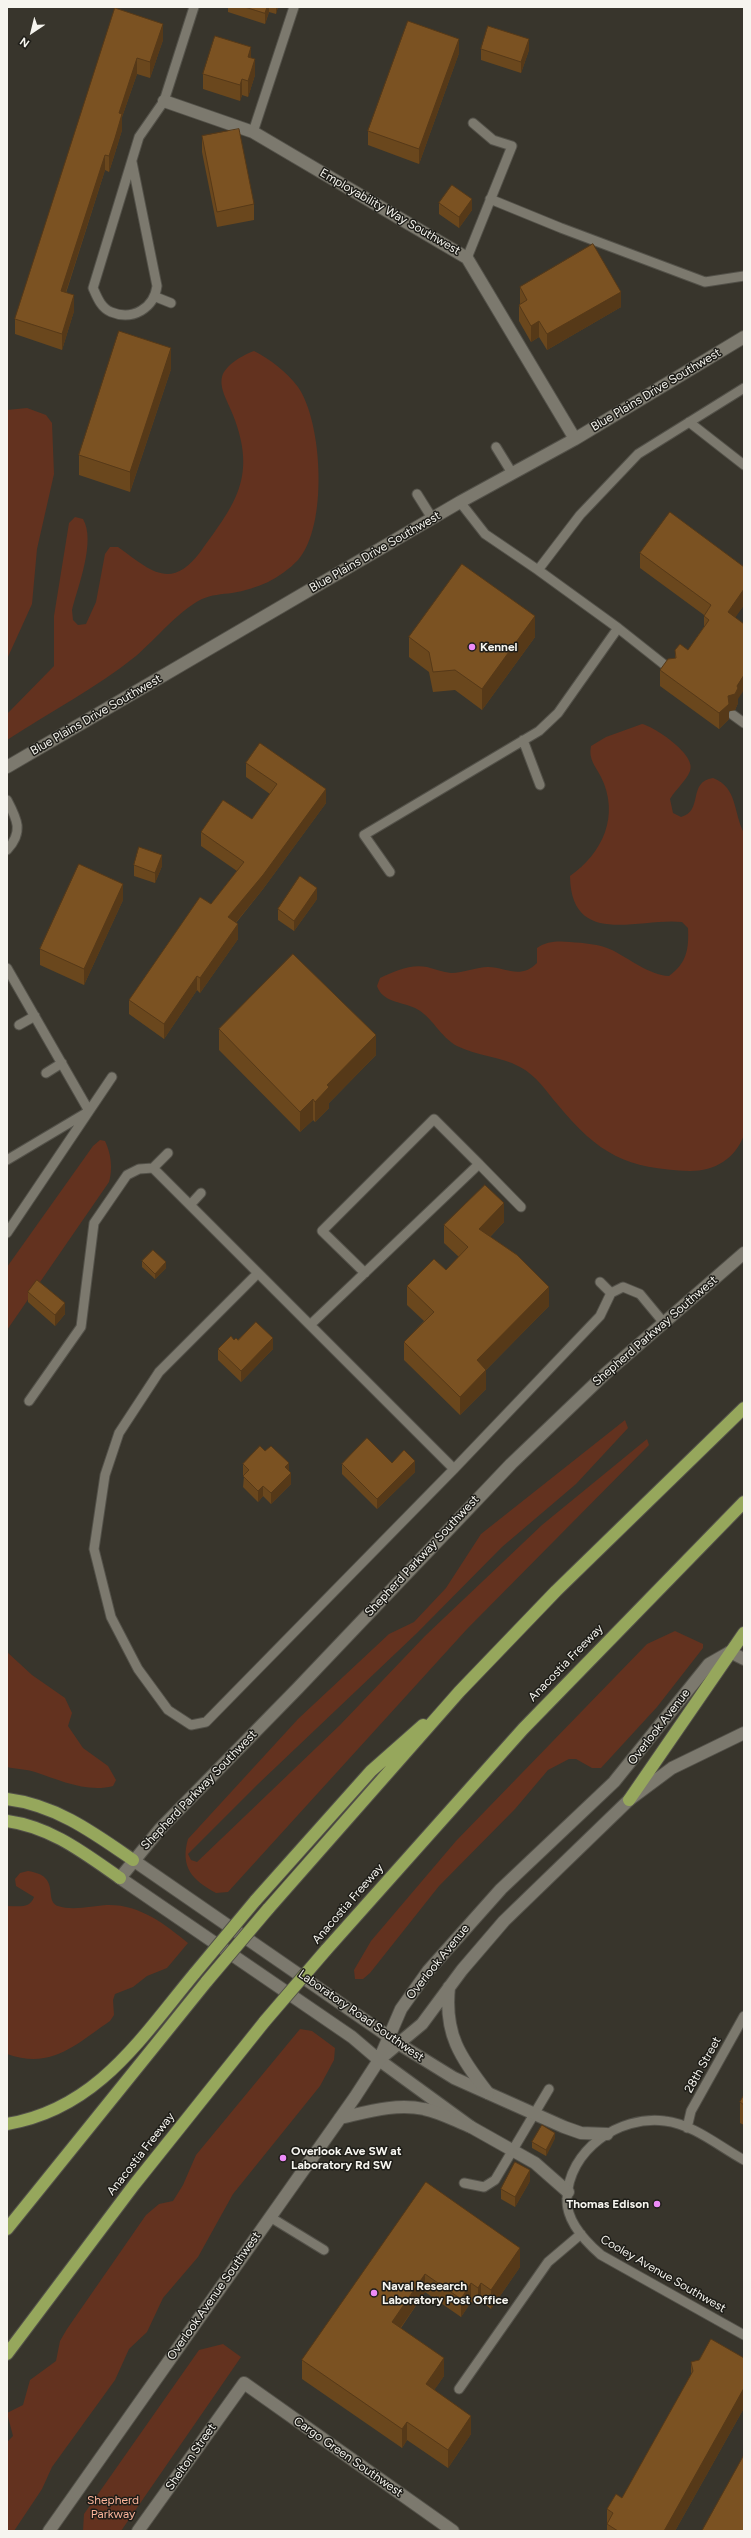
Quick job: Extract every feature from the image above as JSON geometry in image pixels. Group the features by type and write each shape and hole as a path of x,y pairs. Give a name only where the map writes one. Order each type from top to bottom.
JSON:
{"highway":[{"path":"7,2229 207,1981 268,1909 459,1692 562,1585 744,1408"},
{"name":"Anacostia Freeway","path":"7,2354 134,2185 265,2021 326,1950 523,1729 744,1502"},
{"path":"629,1800 744,1633"},
{"path":"7,2124 49,2113 91,2089 128,2054 256,1901 371,1771 459,1692"},
{"path":"7,1799 28,1802 55,1811 134,1860"},
{"path":"7,1821 31,1826 57,1837 120,1878"}],"street":[{"name":"Employability Way Southwest","path":"164,101 253,132 467,258 575,439"},
{"name":"Blue Plains Drive Southwest","path":"7,767 432,518 575,439 744,337"},
{"name":"Shepherd Parkway Southwest","path":"120,1878 160,1829 298,1688 511,1464 600,1379 744,1253"},
{"path":"730,1652 744,1659"},
{"name":"Overlook Avenue","path":"379,2060 401,2009 413,1991 470,1922 501,1889 614,1782 709,1664 730,1652"},
{"name":"Overlook Avenue","path":"379,2060 422,2024 449,1986 504,1921 629,1800 672,1768 744,1733"},
{"name":"Laboratory Road Southwest","path":"134,1860 399,2044 443,2072 572,2130 588,2134 607,2134"},
{"name":"Laboratory Road Southwest","path":"120,1878 352,2037 379,2060 471,2127 542,2168 568,2192"},
{"path":"449,1986 449,2018 456,2049 488,2093"},
{"name":"Overlook Avenue Southwest","path":"52,2530 379,2060"},
{"path":"340,2118 379,2109 415,2107 434,2112 471,2127"},
{"name":"Shelton Street","path":"138,2531 244,2383"},
{"name":"Cargo Green Southwest","path":"244,2383 453,2531"}],"lane":[{"path":"132,162 157,286 156,297 147,308 132,316 111,312 99,302 93,288 139,137 164,101 194,7"},
{"path":"253,132 294,7"},
{"path":"467,258 512,146 493,140 473,123"},
{"path":"490,199 705,282 744,276"},
{"path":"156,297 172,303"},
{"path":"538,570 580,515 638,454 744,388"},
{"path":"689,422 744,465"},
{"path":"496,447 512,474"},
{"path":"417,494 432,518"},
{"path":"460,502 485,534 618,628 672,670"},
{"path":"390,872 364,835 539,731 558,713 618,628"},
{"path":"733,715 744,723"},
{"path":"524,740 540,785"},
{"path":"7,800 18,820 15,841 7,850"},
{"path":"7,968 89,1111"},
{"path":"19,1025 35,1016"},
{"path":"46,1073 62,1063"},
{"path":"7,1234 112,1077"},
{"path":"7,1160 89,1111"},
{"path":"365,1273 322,1231 434,1119 521,1207"},
{"path":"29,1401 81,1327 94,1223 127,1175 139,1169 153,1168 168,1153"},
{"path":"310,1325 478,1164"},
{"path":"153,1168 454,1470"},
{"path":"190,1205 202,1193"},
{"path":"258,1272 159,1372 119,1433 105,1475 94,1549 111,1616 138,1669 168,1710 191,1725 206,1722 454,1470 600,1316 610,1293 623,1287 640,1294 664,1323"},
{"path":"600,1282 610,1293"},
{"name":"28th Street","path":"687,2128 691,2111 744,2016"},
{"path":"464,2183 477,2187 489,2184 498,2175 549,2089"},
{"path":"607,2134 625,2124 640,2120 664,2121 687,2128 744,2160"},
{"name":"Cooley Avenue Southwest","path":"607,2134 598,2139 580,2160 568,2192 568,2207 581,2234 601,2255 744,2335"},
{"path":"270,2216 324,2250"},
{"path":"459,2389 548,2262 581,2234"}],"green space":[{"path":"254,351 278,366 294,381 306,403 313,425 319,475 318,500 314,524 308,545 298,560 276,578 250,589 209,597 193,604 176,617 144,649 121,668 7,740 7,714 54,666 54,616 69,523 75,517 83,519 87,528 88,539 85,564 72,610 73,620 78,625 86,624 96,602 105,554 110,547 118,547 150,569 160,573 170,574 180,571 190,564 224,518 233,503 239,488 243,472 243,455 240,436 221,382 227,368 240,358"},
{"path":"27,408 46,415 52,423 54,474 37,549 32,604 7,659 7,410"},
{"path":"642,724 656,730 674,743 687,757 690,765 688,775 670,799 673,813 681,817 688,814 692,809 700,785 713,778 721,782 731,794 744,833 744,1135 730,1157 708,1169 690,1171 668,1170 648,1167 615,1156 587,1136 540,1084 526,1071 505,1060 472,1052 457,1046 451,1042 421,1012 415,1008 393,1001 383,995 377,986 380,978 415,966 427,967 451,973 488,967 519,972 525,971 537,963 537,948 545,944 557,942 586,943 607,948 647,970 662,975 669,976 675,971 680,966 686,955 688,943 688,928 682,922 611,924 595,921 582,913 573,899 570,876 582,867 599,845 605,832 608,819 609,805 606,791 592,759 590,751 591,746 606,737"},
{"path":"100,1140 105,1141 110,1156 111,1172 109,1182 7,1330 7,1267 93,1146"},
{"path":"625,1420 628,1428 576,1484 502,1547 417,1633 257,1785 188,1854 191,1860 197,1862 340,1725 425,1636 542,1525 647,1439 649,1445 467,1629 228,1892 216,1893 194,1878 187,1865 186,1849 188,1839 298,1719 389,1634 414,1622 446,1588 481,1534"},
{"path":"675,1631 703,1644 703,1648 657,1707 601,1768 592,1768 576,1759 569,1759 548,1770 515,1809 439,1886 370,1973 363,1979 355,1979 354,1970 371,1941 456,1841 647,1644"},
{"path":"7,1652 32,1675 65,1698 72,1713 68,1726 83,1748 108,1766 116,1780 113,1786 103,1788 83,1787 63,1782 32,1771 7,1767"},
{"path":"28,1871 45,1878 50,1888 52,1899 58,1906 76,1908 107,1905 130,1908 151,1916 161,1922 188,1943 167,1968 147,1976 133,1987 115,1994 113,2000 114,2015 110,2021 63,2052 50,2057 37,2059 23,2058 7,2054 7,1906 23,1906 32,1901 34,1897 16,1886 15,1879 20,1873"},
{"path":"300,2029 312,2031 335,2048 334,2060 320,2086 233,2194 198,2257 163,2298 147,2332 129,2349 115,2380 52,2467 42,2489 14,2531 7,2531 7,2442 13,2436 7,2413 23,2405 30,2380 56,2361 60,2341 67,2329 146,2215 159,2204 173,2201 183,2185 196,2155"},
{"name":"Shepherd Parkway","path":"223,2344 241,2357 121,2531 83,2531 84,2514 199,2350"}],"building":[{"path":"245,7 267,7 265,13"},
{"path":"115,8 163,24 150,62 137,58 119,113 122,114 115,138 109,156 105,155 61,291 74,295 62,334 15,319"},
{"path":"408,21 459,39 419,149 368,131"},
{"path":"488,26 529,39 521,62 481,49"},
{"path":"215,36 251,47 248,57 255,59 248,81 242,79 240,85 203,74"},
{"path":"239,129 254,204 217,212 202,136"},
{"path":"452,185 472,199 459,217 439,203"},
{"path":"593,244 621,292 547,334 539,321 531,326 519,305 527,300 520,287"},
{"path":"119,331 171,348 130,472 79,455"},
{"path":"670,512 744,567 744,589 728,612 744,624 744,675 737,686 738,688 735,694 728,696 729,704 719,713 660,670 668,659 676,658 675,650 680,644 688,650 709,620 704,616 711,605 640,553"},
{"name":"Kennel","path":"462,564 535,616 482,689 455,670 433,672 429,652 409,637"},
{"path":"260,743 326,789 263,875 228,917 238,924 200,978 197,976 164,1024 129,1000 200,897 211,904 244,862 201,832 223,800 252,819 277,784 246,763"},
{"path":"139,847 162,855 155,873 134,865"},
{"path":"79,864 123,884 84,969 40,949"},
{"path":"300,876 317,888 294,921 278,909"},
{"path":"293,954 376,1035 327,1085 329,1087 315,1102 313,1099 300,1112 219,1029"},
{"path":"485,1185 504,1203 479,1229 517,1255 549,1287 477,1360 486,1370 460,1397 404,1342 434,1312 407,1286 434,1259 446,1270 468,1247 444,1225"},
{"path":"153,1250 166,1262 155,1274 142,1261"},
{"path":"37,1280 65,1303 55,1315 28,1292"},
{"path":"256,1322 273,1338 241,1371 218,1349 231,1336 234,1340 236,1338 238,1340"},
{"path":"367,1438 392,1463 404,1450 415,1461 377,1499 342,1464"},
{"path":"260,1446 265,1451 271,1446 289,1463 285,1467 291,1473 271,1493 263,1486 258,1491 243,1476 249,1470 243,1464"},
{"path":"744,2095 744,2105 740,2102"},
{"path":"542,2125 555,2133 546,2150 532,2142"},
{"path":"515,2162 530,2170 515,2197 501,2189"},
{"path":"426,2182 520,2248 491,2290 481,2283 478,2288 471,2283 461,2299 425,2274 392,2322 444,2358 426,2384 471,2416 448,2450 407,2422 402,2429 302,2360"},
{"path":"711,2339 744,2358 744,2388 664,2531 618,2531 607,2524 613,2513 607,2509 616,2494 622,2498 693,2371 691,2362 699,2360"},
{"path":"744,2455 744,2531 702,2531"}],"place":[{"name":"Kennel","path":"472,647"},
{"name":"Overlook Ave SW at Laboratory Rd SW","path":"283,2158"},
{"name":"Thomas Edison","path":"657,2204"},
{"name":"Naval Research Laboratory Post Office","path":"374,2293"}]}
